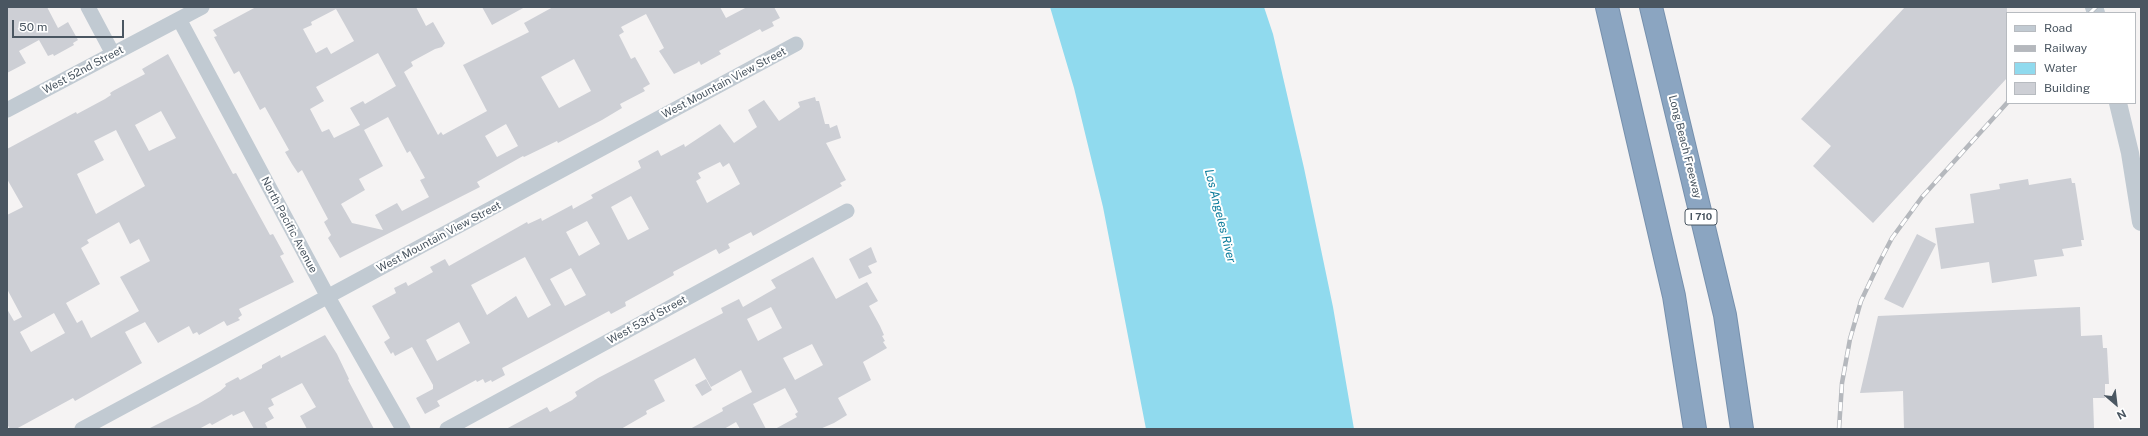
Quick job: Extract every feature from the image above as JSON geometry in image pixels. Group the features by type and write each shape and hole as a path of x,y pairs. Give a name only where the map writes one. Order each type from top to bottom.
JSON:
{"highway":[{"path":"1607,7 1674,296 1695,429"},
{"name":"Long Beach Freeway","path":"1651,7 1725,316 1742,429"}],"street":[{"path":"88,7 113,54"},
{"name":"West 52nd Street","path":"7,110 202,7"},
{"name":"North Pacific Avenue","path":"179,19 328,297 403,429"},
{"name":"West Mountain View Street","path":"82,429 796,44"},
{"path":"2118,104 2130,153 2141,222"},
{"name":"West 53rd Street","path":"447,429 847,211"}],"water":[{"name":"Los Angeles River","path":"1050,7 1264,7 1273,34 1304,168 1333,307 1354,429 1146,429 1103,207 1074,88"}],"building":[{"path":"7,7 47,7 58,28 68,22 78,40 73,43 74,45 54,56 53,54 48,56 39,40 19,51 26,63 7,73"},
{"path":"256,7 416,7 426,26 433,22 445,43 442,47 435,49 411,62 413,66 404,72 438,135 441,132 443,135 487,111 463,65 529,32 524,23 553,7 720,7 726,18 747,7 774,7 780,18 772,22 774,26 762,32 760,29 719,51 721,54 701,65 699,61 674,74 659,51 664,48 646,14 621,27 624,32 619,35 631,59 635,57 650,84 643,88 645,91 620,104 622,108 602,120 558,143 557,141 524,157 523,156 477,182 480,187 340,258 328,238 331,235 324,222 328,219 302,170 298,173 292,164 285,152 289,150 265,107 260,110 239,71 234,74 214,37 217,36 213,30","holes":["336,9 354,41 331,54 327,47 316,53 303,29 312,25 311,22","378,53 396,86 365,104 363,101 350,108 360,125 334,138 329,129 322,132 310,109 324,101 316,87","574,59 591,91 559,108 541,77","388,117 407,153 410,151 425,178 420,180 429,197 402,211 397,203 375,215 383,230 352,223 341,204 365,190 359,179 383,166 364,130","506,124 518,146 497,157 485,136"]},
{"path":"482,7 525,7 492,25"},
{"path":"1905,7 2007,7 2006,79 1873,223 1813,166 1831,146 1801,119"},
{"path":"168,54 233,174 236,173 270,235 273,234 284,254 280,256 294,282 239,309 242,315 238,318 240,320 227,326 224,321 199,335 197,332 193,334 189,326 158,343 145,322 125,332 142,363 75,401 73,398 16,429 10,429 7,424 7,309 14,321 22,317 7,289 7,215 23,207 7,179 7,149 76,112 77,114 105,99 111,95 110,93 113,91 145,74 142,69","holes":["161,111 176,138 149,151 135,125","116,130 145,186 96,214 77,174 104,160 94,141","119,222 130,244 139,239 150,261 120,277 139,311 91,338 82,320 77,323 66,303 100,284 81,248 89,243 87,240","54,313 65,333 31,352 20,332"]},
{"path":"815,97 816,101 819,101 825,124 829,124 830,128 837,125 841,138 826,143 846,180 840,183 842,186 753,236 751,232 728,244 730,248 719,254 716,249 673,272 674,275 625,302 626,306 611,314 609,311 502,368 505,375 492,382 491,380 485,383 483,379 477,382 476,380 437,401 440,406 425,414 416,398 433,389 433,385 412,347 395,356 393,352 391,354 384,342 390,338 372,306 396,293 394,288 406,282 408,286 433,272 430,267 445,259 449,266 527,222 528,224 541,218 542,221 572,205 573,209 593,198 591,195 641,168 638,161 658,150 661,156 684,144 685,147 720,124 734,143 757,127 748,110 764,100 779,121 800,107 798,102","holes":["720,162 723,167 729,163 740,184 707,203 696,181 701,178 698,173","631,196 649,229 628,240 611,207","587,221 600,244 579,256 566,232","525,257 551,305 528,318 516,296 487,315 471,285","571,268 586,295 565,306 550,279","459,322 470,343 437,361 426,340"]},
{"path":"2071,178 2072,183 2075,183 2084,240 2081,240 2082,246 2062,249 2064,256 2034,260 2037,276 1992,283 1989,262 1941,269 1935,228 1974,223 1970,194 2000,189 1999,184 2028,179 2029,185"},
{"path":"1917,234 1936,244 1903,308 1884,299"},
{"path":"871,247 877,262 868,266 872,273 859,279 849,259"},
{"path":"813,257 836,299 867,282 878,301 869,306 884,335 882,336 885,341 883,342 887,348 863,362 871,380 838,398 847,415 834,423 820,429 775,429 797,417 795,414 798,412 785,388 753,404 766,429 740,429 736,422 724,429 690,429 723,411 722,408 752,392 741,370 711,387 695,358 654,380 665,401 646,411 647,414 621,429 506,429 547,407 550,412 572,400 577,396 575,392 598,378 723,313 721,308 739,299 743,307 776,288 771,280","holes":["771,307 782,328 758,341 747,319","812,344 823,365 795,380 783,358"]},
{"path":"2080,307 2081,336 2102,335 2103,348 2107,348 2109,384 2105,384 2105,398 2093,398 2094,428 1904,429 1903,391 1860,393 1878,316"},
{"path":"325,335 337,354 349,379 348,380 374,429 307,429 300,416 316,407 302,383 271,399 274,405 268,408 274,418 265,423 268,429 254,429 244,411 233,416 232,414 212,425 210,423 199,429 148,429 198,404 220,391 226,386 225,384 238,377 240,380 262,368 262,365 280,355 281,358"},
{"path":"706,379 712,390 702,396 695,385"}],"railway":[{"path":"2091,12 2096,7"},
{"path":"1839,429 1842,383 1850,339 1861,301 1880,261 1892,238 1922,197 2006,104"}]}
